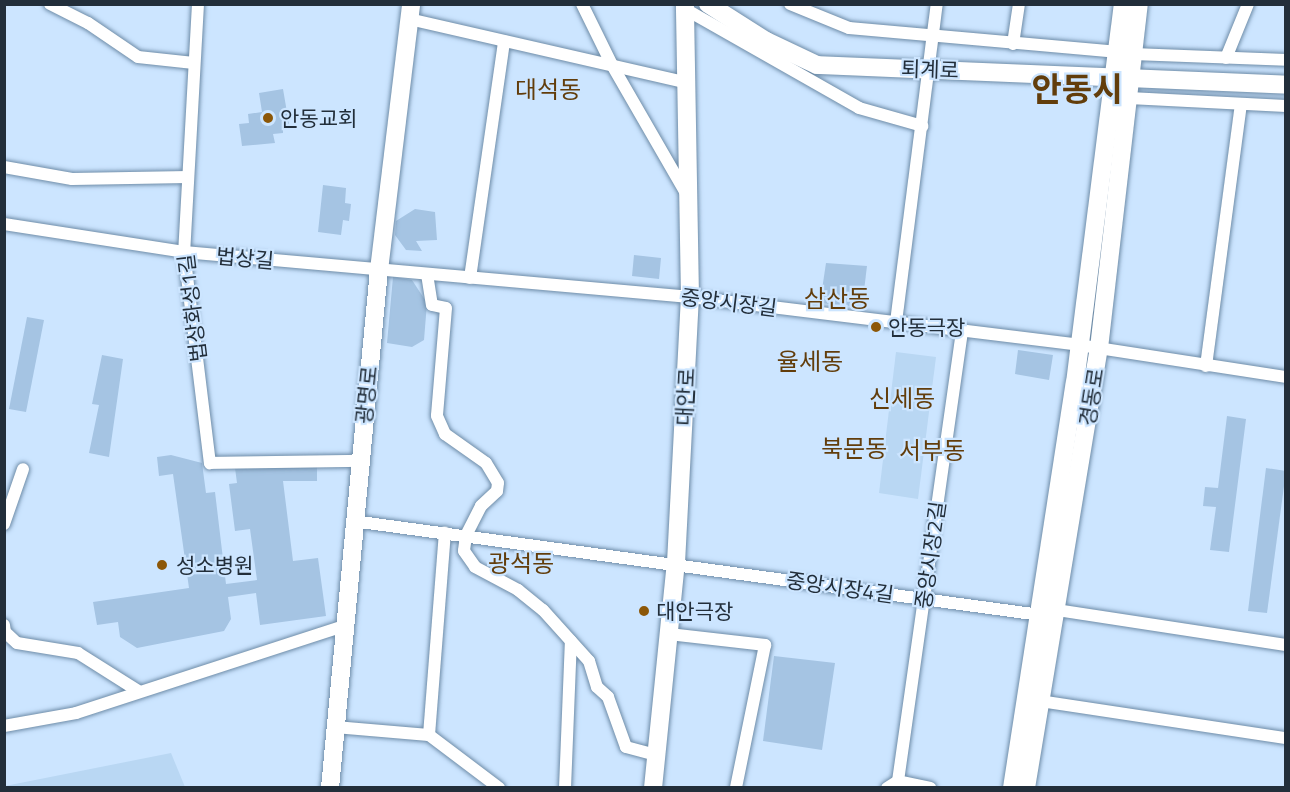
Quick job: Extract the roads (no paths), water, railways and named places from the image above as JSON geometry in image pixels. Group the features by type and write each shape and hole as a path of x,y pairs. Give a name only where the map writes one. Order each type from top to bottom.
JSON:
{"street":[{"path":"50,4 88,23 138,57 194,63"},
{"name":"법상화성1길","path":"198,4 184,252 210,463 359,461"},
{"path":"582,4 612,65 690,200"},
{"name":"퇴계로","path":"708,4 766,41 817,65 1286,85"},
{"path":"790,4 849,28 1124,53 1286,60"},
{"path":"896,322 937,4"},
{"path":"1013,44 1019,4"},
{"name":"경동로","path":"1026,788 1040,701 1079,345 1121,79 1124,53 1123,4"},
{"name":"경동로","path":"1124,53 1139,4"},
{"path":"1226,58 1248,4"},
{"path":"685,7 745,47 859,108 922,126"},
{"name":"대안로","path":"653,788 676,563 690,297 685,7"},
{"path":"410,12 504,41 688,82"},
{"name":"광명로","path":"330,788 359,461 410,12"},
{"path":"470,278 504,41"},
{"name":"경동로","path":"1012,788 1049,612 1099,348 1129,98 1121,79"},
{"path":"1129,98 1286,106"},
{"path":"1206,366 1241,104"},
{"path":"4,167 72,179 188,177"},
{"name":"법상길","path":"4,224 184,252 379,270"},
{"name":"중앙시장길","path":"379,270 690,297 1079,345 1286,377"},
{"path":"427,274 432,305 446,308 437,416 445,434 486,463 498,483 497,491 481,506 466,536 464,551 475,567 518,590 543,610 589,661 597,687 608,697 626,747 656,755"},
{"name":"중앙시장2길","path":"898,781 962,330"},
{"path":"4,524 23,469"},
{"name":"중앙시장4길","path":"353,521 676,563 924,599 1049,612 1286,645"},
{"path":"429,735 445,533"},
{"path":"4,625 5,632 17,643 78,653 138,691"},
{"path":"4,726 76,713 138,691 345,626"},
{"path":"669,634 765,645 736,788"},
{"path":"565,788 571,641"},
{"path":"1040,701 1286,738"},
{"path":"335,727 429,735 499,788"},
{"path":"887,788 898,781 930,788"}],"place":[{"name":"안동교회","path":"268,118"},
{"name":"안동극장","path":"876,327"},
{"name":"성소병원","path":"162,565"},
{"name":"대안극장","path":"644,611"}],"district":[{"name":"대석동","path":"548,90"},
{"name":"안동시","path":"1077,90"},
{"name":"삼산동","path":"837,299"},
{"name":"율세동","path":"810,362"},
{"name":"신세동","path":"902,399"},
{"name":"북문동","path":"854,449"},
{"name":"서부동","path":"932,451"},
{"name":"광석동","path":"521,564"}]}
